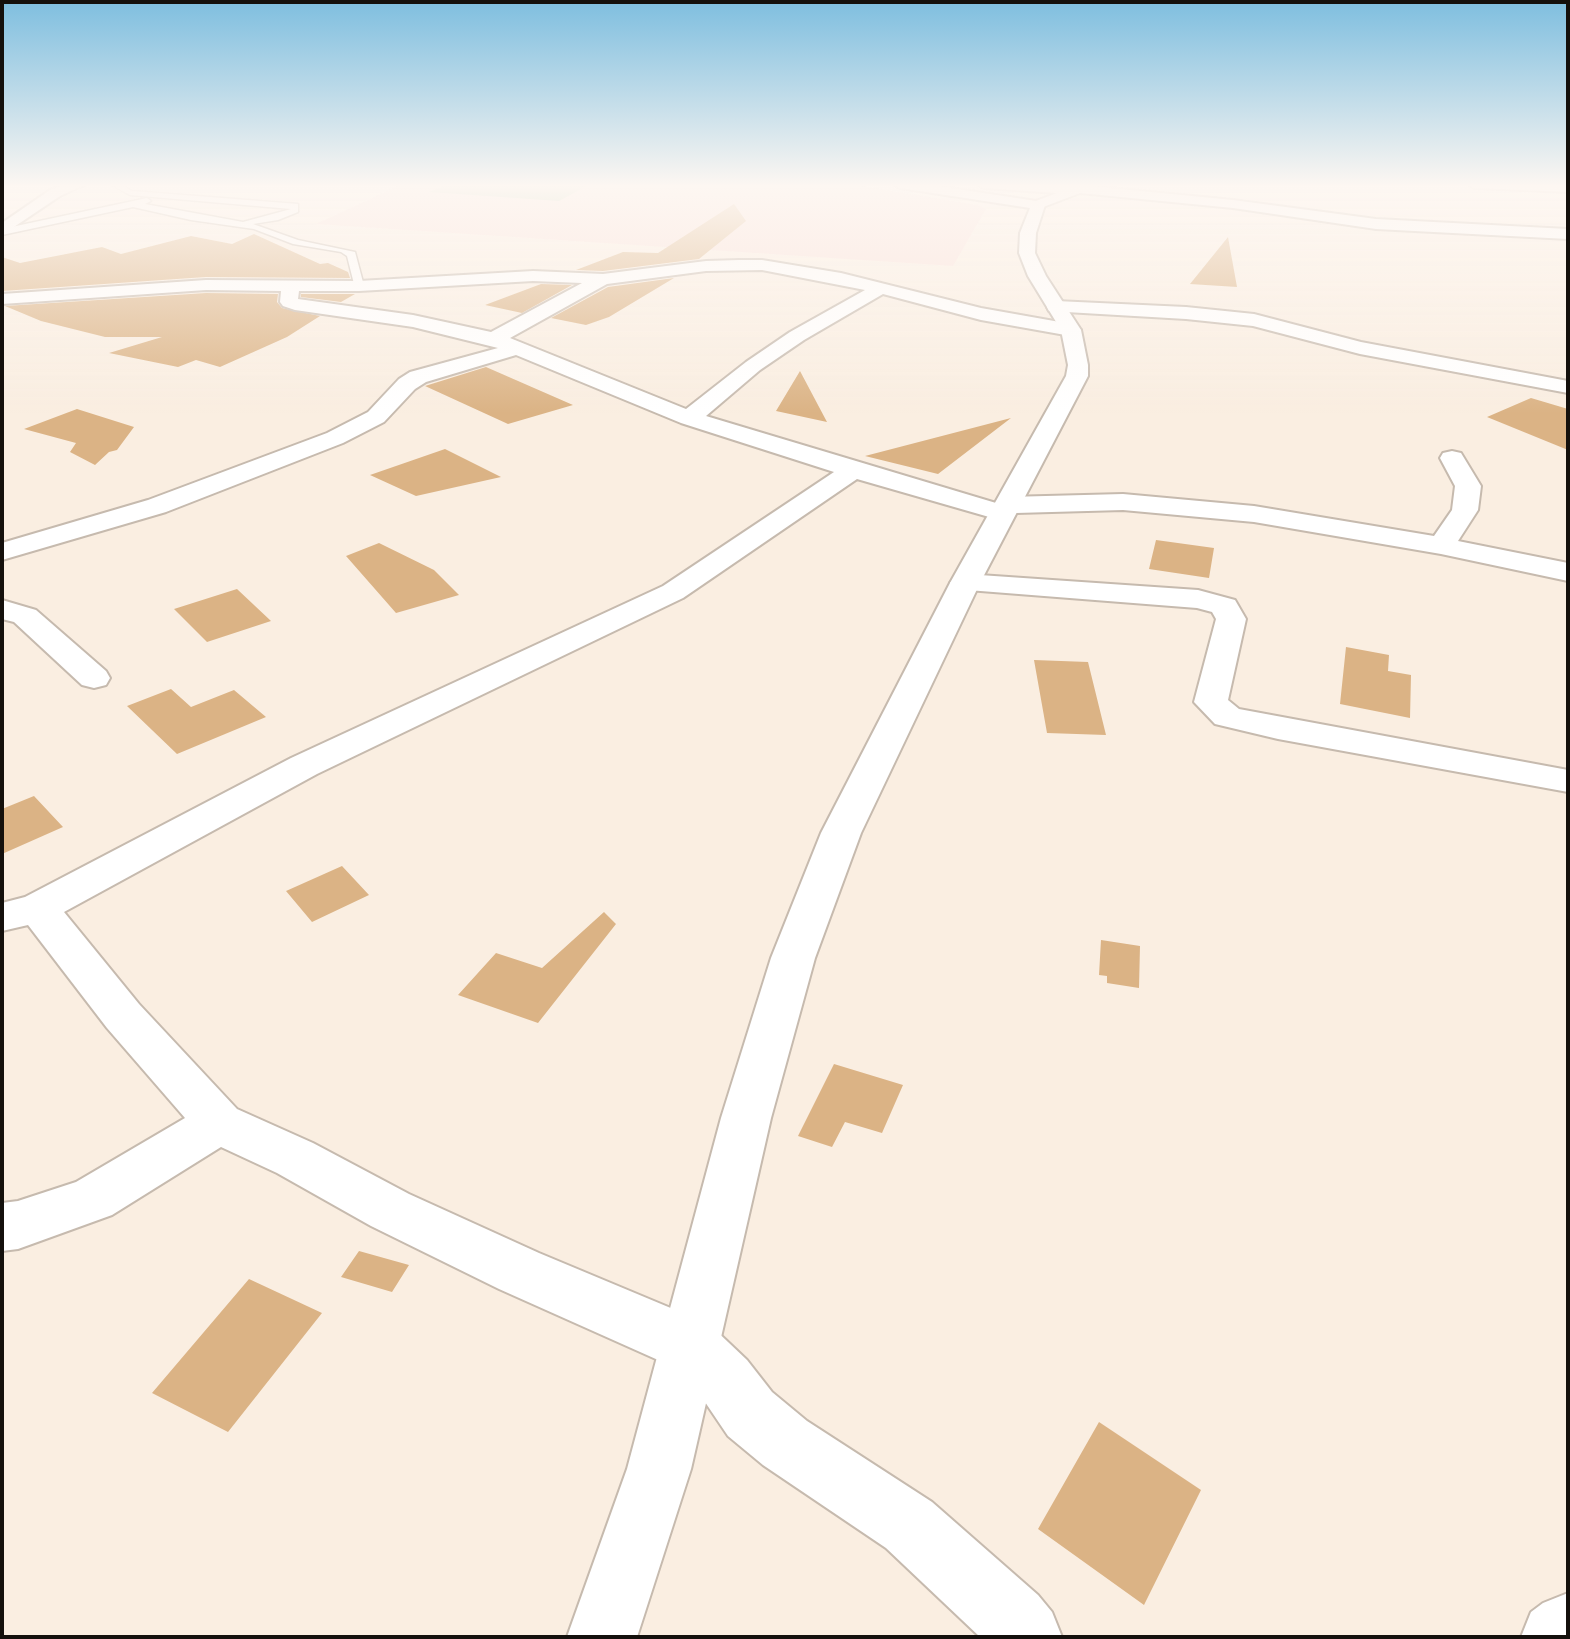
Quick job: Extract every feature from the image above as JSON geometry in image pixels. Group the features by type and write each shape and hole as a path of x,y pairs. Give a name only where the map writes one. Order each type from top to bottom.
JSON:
{"street":[{"path":"602,1637 660,1469 688,1344 746,1118 793,958 841,833 965,583 1077,376 1078,365 1063,318 1031,260"},
{"path":"2,299 140,287 359,286 559,276 603,279 706,266 762,265 841,278 981,313 1063,318 1217,315 1254,320 1360,348 1568,387"},
{"path":"458,299 502,277"},
{"path":"494,339 603,279"},
{"path":"291,286 289,302 414,321 494,339 689,418 853,470 1005,509 1123,502 1254,514 1441,546 1568,572"},
{"path":"689,418 753,366 797,336 881,288"},
{"path":"414,321 436,310"},
{"path":"2,552 157,506 335,438 376,416 407,384 418,377 519,348"},
{"path":"1441,546 1465,510 1468,486 1452,458"},
{"path":"853,470 673,592 304,766 20,912 123,1016 219,1124 295,1158 390,1210 519,1271 688,1344 709,1362 750,1414 785,1443 909,1525 1013,1620 1027,1637"},
{"path":"965,583 1198,599 1224,606 1231,619 1211,702 1227,717 1278,729 1568,781"},
{"path":"2,609 25,616 94,678"},
{"path":"2,1227 18,1225 93,1199 219,1124"},
{"path":"1556,1637 1568,1628"}],"lane":[{"path":"353,260 359,286"}],"shaded area":[{"path":"869,260 956,260 953,266"}],"building":[{"path":"2,260 20,263 33,260 312,260 320,264 328,263 348,272 350,278 206,277 2,291"},
{"path":"601,260 687,260 603,271 576,270"},
{"path":"1209,260 1232,260 1237,287 1190,284"},
{"path":"674,278 609,317 586,325 551,318 608,287"},
{"path":"541,284 572,285 522,313 485,305"},
{"path":"206,293 278,294 277,302 282,308 320,316 287,337 220,367 196,360 178,367 109,353 162,337 105,337 41,321 5,306"},
{"path":"301,294 355,294 341,302 301,297"},
{"path":"486,367 573,405 508,424 425,386"},
{"path":"800,371 827,422 776,411"},
{"path":"1531,398 1568,409 1568,450 1487,417"},
{"path":"77,409 134,427 117,450 109,452 95,465 70,452 76,443 24,429"},
{"path":"1011,418 938,474 865,456"},
{"path":"445,449 501,477 416,496 370,475"},
{"path":"1156,540 1214,548 1209,578 1149,569"},
{"path":"379,543 434,570 459,595 396,613 346,556"},
{"path":"237,589 271,621 207,642 174,609"},
{"path":"1346,647 1389,655 1388,671 1411,675 1410,718 1340,704"},
{"path":"1034,660 1088,662 1106,735 1047,733"},
{"path":"171,689 191,707 234,690 266,717 177,754 127,706"},
{"path":"34,796 63,827 2,854 2,809"},
{"path":"342,866 369,895 312,922 286,891"},
{"path":"604,912 616,924 538,1023 458,995 496,953 542,968"},
{"path":"1101,940 1140,946 1139,988 1107,983 1107,976 1099,975"},
{"path":"834,1064 903,1085 882,1133 845,1122 832,1147 798,1136"},
{"path":"359,1251 409,1265 392,1292 341,1277"},
{"path":"249,1279 322,1313 228,1432 152,1393"},
{"path":"1099,1422 1201,1490 1144,1605 1038,1529"}]}
